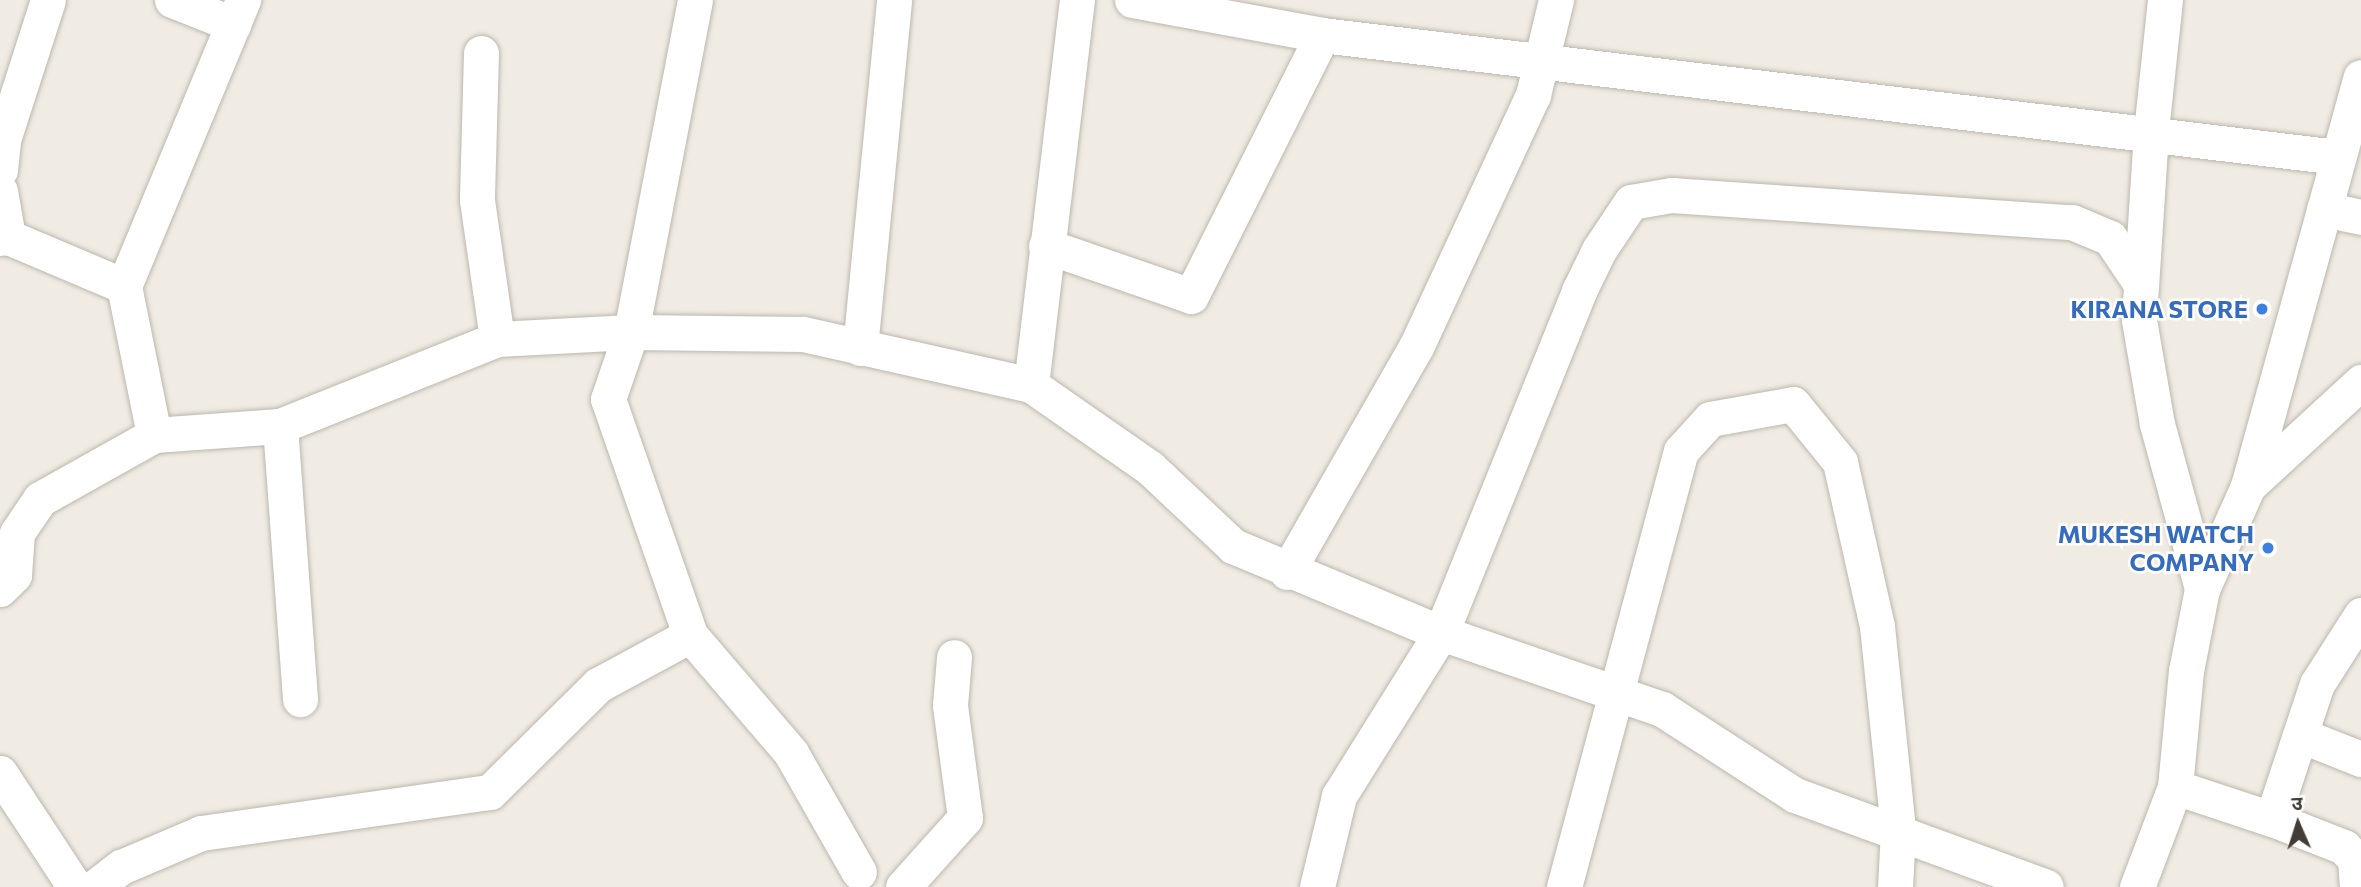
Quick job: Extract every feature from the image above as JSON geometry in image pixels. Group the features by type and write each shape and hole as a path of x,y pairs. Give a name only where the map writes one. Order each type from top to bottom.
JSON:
{"street":[{"path":"0,170 3,140 48,0"},
{"path":"153,435 124,286 238,12 172,0"},
{"path":"695,0 631,332 608,399 690,635 791,753 859,872"},
{"path":"860,348 894,0"},
{"path":"1031,385 1077,0"},
{"path":"1132,0 1322,35 2151,132 2338,157"},
{"path":"1287,572 1416,347 1533,95 1556,0"},
{"path":"2155,1 2151,132 2139,320 2157,424 2202,589"},
{"path":"1046,246 1191,296 1322,35"},
{"path":"481,52 477,200 497,340"},
{"path":"2137,887 2175,787 2186,671 2202,589 2248,486 2361,77"},
{"path":"0,191 4,238 124,286"},
{"path":"1317,887 1339,796 1441,633 1579,291 1599,250 1631,202 1671,195 2072,222 2110,238 2141,284"},
{"path":"2324,209 2361,216"},
{"path":"0,589 14,575 17,533 40,499 153,435 280,426 497,340 631,332 803,334 1031,385 1150,468 1233,546 1287,572 1441,633 1662,709 1795,795 1898,830 2046,887"},
{"path":"2248,486 2361,382"},
{"path":"1564,887 1682,451 1710,419 1793,404 1840,462 1877,626 1898,830 1895,887"},
{"path":"280,426 300,699"},
{"path":"2272,819 2317,684 2361,615"},
{"path":"95,887 121,867 201,833 490,792 598,685 690,635"},
{"path":"904,887 965,818 950,705 954,657"},
{"path":"2300,735 2361,759"},
{"path":"0,773 75,887"},
{"path":"2175,787 2272,819 2344,847 2354,859 2357,887"}],"place":[{"name":"KIRANA STORE","path":"2262,309"},
{"name":"MUKESH WATCH COMPANY","path":"2268,548"}]}
